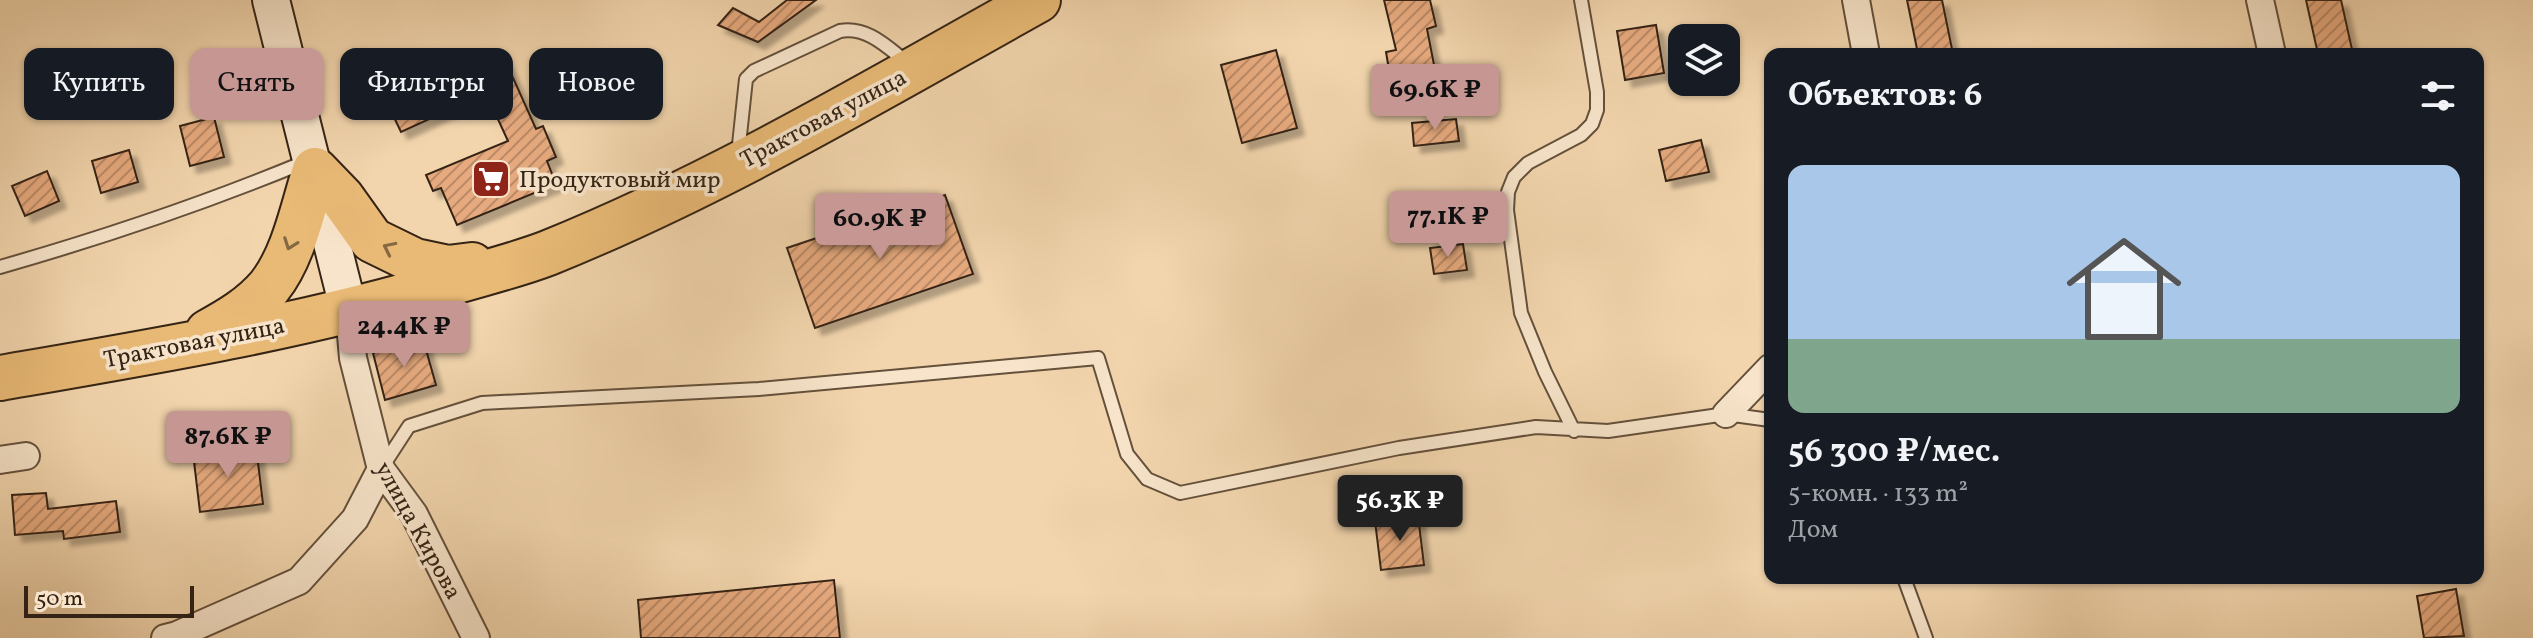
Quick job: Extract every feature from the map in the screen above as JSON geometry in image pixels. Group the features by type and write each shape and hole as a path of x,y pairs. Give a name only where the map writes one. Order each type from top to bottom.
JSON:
{"highway":[{"name":"Трактовая улица","path":"0,378 180,347 349,311 546,254 655,206 737,165 1038,0"},
{"path":"314,165 372,240 415,261 448,268 546,254"},
{"path":"180,347 237,316 269,287 288,252 314,165"}],"street":[{"name":"улица Кирова","path":"271,0 349,311 353,358 381,469 414,514 476,638"},
{"path":"1856,0 1865,48"},
{"path":"2260,0 2271,48"},
{"path":"1726,414 1764,374"},
{"path":"0,460 26,456"},
{"path":"165,638 299,581 355,519 381,469"}],"lane":[{"path":"1574,431 1521,313 1507,210 1508,192 1514,177 1528,163 1581,135 1592,124 1597,110 1597,92 1581,0"},
{"path":"737,165 746,79 754,71 840,31 852,29 876,38 914,69"},
{"path":"0,267 109,236 314,165"},
{"path":"381,469 409,426 482,403 759,389 1098,358 1127,454 1147,479 1180,493 1399,448 1536,427 1608,431 1726,414 1764,419"},
{"path":"1906,584 1926,638"}],"building":[{"path":"787,0 816,0 758,42 718,25 733,8 759,22"},
{"path":"1384,0 1430,0 1436,26 1427,29 1437,80 1392,88 1386,52 1396,50"},
{"path":"1907,0 1942,0 1952,48 1917,48"},
{"path":"2306,0 2341,0 2352,48 2317,48"},
{"path":"1656,25 1664,73 1625,80 1617,31"},
{"path":"1276,50 1297,128 1242,143 1221,65"},
{"name":"Продуктовый мир","path":"513,78 529,120 536,129 543,126 556,157 547,161 556,184 457,225 441,188 433,191 426,175 508,141 498,120 513,120"},
{"path":"1456,119 1459,141 1414,146 1412,123"},
{"path":"215,120 224,157 190,166 180,126"},
{"name":"Продуктовый мир","path":"395,120 427,120 401,132"},
{"path":"1701,140 1709,172 1666,181 1659,150"},
{"path":"129,150 138,182 101,193 92,161"},
{"path":"47,171 59,201 25,216 12,186"},
{"path":"945,195 973,274 815,328 787,248"},
{"path":"1463,244 1467,270 1434,274 1430,248"},
{"path":"423,339 436,385 385,400 373,353"},
{"path":"256,446 263,504 200,512 193,453"},
{"path":"46,493 48,509 116,501 120,532 64,539 63,531 15,535 12,495"},
{"path":"1418,516 1424,565 1381,570 1375,521"},
{"path":"834,580 840,638 641,638 638,600"},
{"path":"2456,589 2464,636 2424,638 2417,596"}],"place":[{"name":"Продуктовый мир","path":"491,179"}]}
